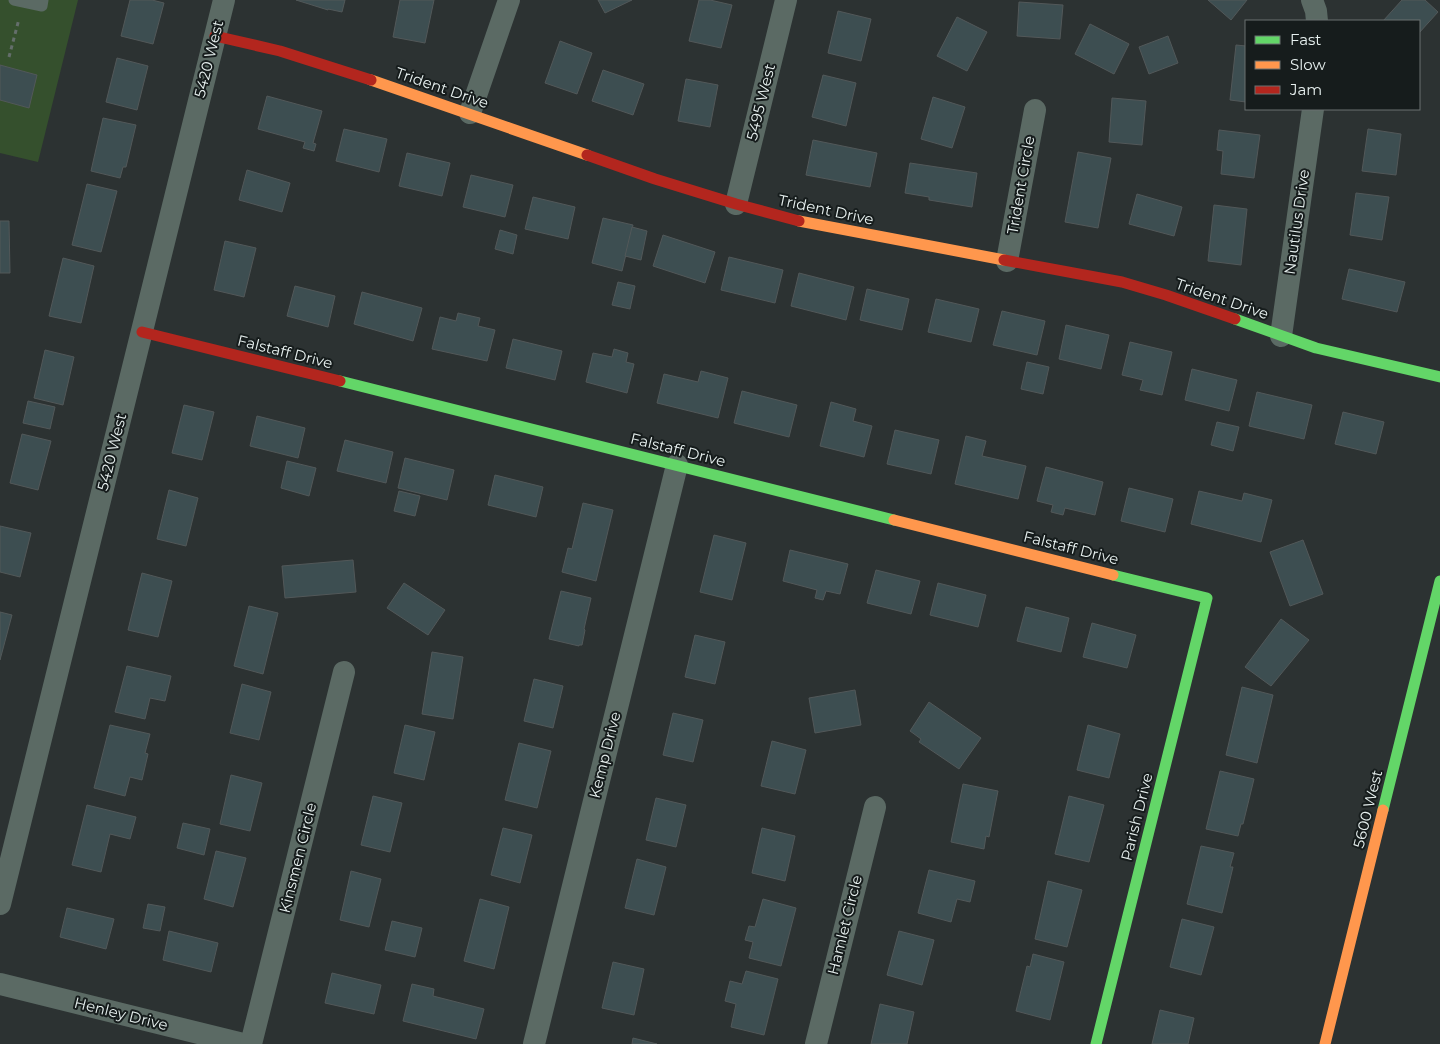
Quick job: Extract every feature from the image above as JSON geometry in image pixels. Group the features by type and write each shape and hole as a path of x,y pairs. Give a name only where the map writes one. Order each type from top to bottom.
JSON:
{"street":[{"name":"5420 West","path":"0,904 224,0"},
{"path":"470,113 509,0"},
{"name":"5495 West","path":"736,204 786,0"},
{"path":"1312,0 1317,20"},
{"name":"Trident Drive","path":"215,36 280,50 470,113 655,179 736,204 791,219 1122,282 1166,295 1316,348 1440,377"},
{"name":"Trident Circle","path":"1007,261 1035,110"},
{"name":"Nautilus Drive","path":"1281,336 1313,110"},
{"name":"Falstaff Drive","path":"142,332 1208,598"},
{"name":"Kemp Drive","path":"534,1044 677,465"},
{"name":"5600 West","path":"1325,1044 1440,581"},
{"name":"Parish Drive","path":"1096,1044 1208,598"},
{"name":"Kinsmen Circle","path":"251,1044 344,672"},
{"name":"Hamlet Circle","path":"816,1044 875,807"},
{"name":"Henley Drive","path":"0,984 243,1044"}],"lane":[{"path":"14,0 42,6 43,0"}],"path":[{"path":"10,56 20,18"}],"green space":[{"path":"0,0 78,0 38,162 0,153"}],"building":[{"path":"130,0 152,0 164,3 153,44 121,36"},
{"path":"296,0 345,0 342,12 328,10"},
{"path":"400,0 434,0 425,43 393,37"},
{"path":"598,0 632,0 605,13"},
{"path":"699,0 710,0 732,5 721,48 689,41"},
{"path":"1208,0 1247,0 1231,20"},
{"path":"1402,0 1425,0 1438,12 1420,32 1420,20 1384,20"},
{"path":"1019,2 1063,5 1060,39 1017,36"},
{"path":"838,11 871,19 861,61 828,53"},
{"path":"957,17 987,32 967,71 937,56"},
{"path":"1090,24 1129,44 1114,74 1075,54"},
{"path":"1168,36 1178,63 1149,74 1139,47"},
{"path":"560,41 592,53 577,94 545,83"},
{"path":"1236,45 1245,46 1245,102 1230,100"},
{"path":"117,58 148,66 137,110 106,102"},
{"path":"0,65 37,75 29,108 0,100"},
{"path":"603,70 644,84 633,115 592,101"},
{"path":"823,75 856,83 846,126 812,117"},
{"path":"686,79 718,85 710,127 678,121"},
{"path":"267,96 322,111 313,143 316,144 314,151 303,148 305,142 258,129"},
{"path":"933,97 965,107 952,148 921,139"},
{"path":"1112,98 1146,101 1142,145 1109,142"},
{"path":"103,118 136,125 126,167 123,167 120,178 91,171"},
{"path":"344,129 387,139 379,172 336,161"},
{"path":"1368,129 1401,134 1396,175 1362,171"},
{"path":"1219,130 1260,135 1254,178 1221,174 1223,151 1217,150"},
{"path":"813,140 877,153 870,187 806,175"},
{"path":"1078,152 1111,158 1098,228 1065,222"},
{"path":"407,153 450,163 442,196 399,186"},
{"path":"910,163 977,173 972,207 929,200 929,197 905,193"},
{"path":"247,170 290,183 282,212 239,200"},
{"path":"471,175 513,185 505,217 463,207"},
{"path":"87,184 117,191 101,252 72,245"},
{"path":"1356,193 1389,197 1382,240 1350,235"},
{"path":"1137,194 1182,207 1174,236 1129,224"},
{"path":"533,197 575,207 568,239 525,229"},
{"path":"1214,205 1247,209 1241,265 1208,261"},
{"path":"603,218 633,225 622,271 592,263"},
{"path":"0,221 9,221 10,273 0,273"},
{"path":"632,227 647,231 641,260 625,256"},
{"path":"500,230 517,235 513,254 495,249"},
{"path":"663,235 715,252 705,283 653,266"},
{"path":"225,241 256,248 244,297 214,290"},
{"path":"729,257 783,270 775,303 721,290"},
{"path":"63,258 94,266 81,323 49,316"},
{"path":"1349,269 1405,282 1397,312 1342,299"},
{"path":"799,273 854,287 846,320 791,306"},
{"path":"618,282 635,286 630,309 612,305"},
{"path":"295,286 335,296 328,327 287,316"},
{"path":"867,289 909,299 902,330 860,320"},
{"path":"362,292 422,308 413,341 354,324"},
{"path":"936,299 979,309 971,342 928,332"},
{"path":"1002,311 1045,321 1037,355 993,345"},
{"path":"458,313 480,318 478,326 495,330 487,361 432,349 440,317 456,321"},
{"path":"1066,325 1109,335 1101,369 1059,359"},
{"path":"513,339 562,351 555,380 506,368"},
{"path":"1130,342 1172,352 1162,395 1140,390 1143,380 1122,375"},
{"path":"614,349 628,353 626,362 634,364 627,393 586,382 593,353 612,357"},
{"path":"45,350 74,357 63,405 34,398"},
{"path":"1027,362 1049,367 1043,394 1021,389"},
{"path":"1192,369 1237,380 1229,411 1185,400"},
{"path":"701,371 728,378 718,418 657,403 664,374 698,382"},
{"path":"742,391 797,405 789,437 734,423"},
{"path":"1257,392 1312,405 1304,439 1249,426"},
{"path":"28,401 55,407 50,429 23,423"},
{"path":"831,402 856,409 853,421 872,426 864,457 820,446"},
{"path":"184,405 214,412 202,460 172,453"},
{"path":"1343,412 1384,422 1376,454 1335,444"},
{"path":"257,416 305,428 298,458 250,446"},
{"path":"1217,422 1239,427 1233,451 1211,445"},
{"path":"895,430 939,440 931,474 887,464"},
{"path":"22,434 51,441 38,490 10,483"},
{"path":"966,436 986,441 982,456 1026,466 1018,499 955,484"},
{"path":"345,440 393,452 386,483 337,471"},
{"path":"405,458 454,470 447,500 398,488"},
{"path":"287,461 316,468 309,496 281,488"},
{"path":"1046,467 1103,482 1095,515 1065,508 1063,515 1051,512 1053,505 1037,501"},
{"path":"495,475 543,487 536,517 488,505"},
{"path":"1129,488 1173,499 1165,532 1121,521"},
{"path":"169,490 198,498 186,546 157,539"},
{"path":"399,491 420,496 415,516 394,511"},
{"path":"1199,491 1242,501 1244,493 1272,500 1261,542 1191,524"},
{"path":"583,503 613,510 596,581 562,572 568,548 572,549"},
{"path":"0,526 31,533 20,577 0,572"},
{"path":"714,535 746,543 732,600 700,592"},
{"path":"1303,540 1323,594 1290,606 1270,552"},
{"path":"790,550 848,564 840,594 826,591 823,600 815,598 817,590 783,581"},
{"path":"353,560 356,592 285,598 282,566"},
{"path":"876,570 920,581 911,614 867,603"},
{"path":"142,573 172,581 158,637 128,630"},
{"path":"404,583 445,610 428,635 387,608"},
{"path":"938,583 986,595 978,627 930,615"},
{"path":"561,591 591,598 582,645 579,646 549,639"},
{"path":"249,606 278,613 263,674 234,666"},
{"path":"1026,607 1069,618 1061,652 1017,641"},
{"path":"0,612 12,615 0,660"},
{"path":"1281,619 1309,640 1271,686 1245,667"},
{"path":"1092,623 1136,635 1127,668 1083,657"},
{"path":"695,635 725,642 715,684 685,677"},
{"path":"432,652 463,657 453,719 422,714"},
{"path":"127,666 171,676 165,701 150,698 145,719 115,712"},
{"path":"534,679 563,686 553,728 524,721"},
{"path":"242,684 271,692 259,740 230,733"},
{"path":"1242,687 1273,695 1257,763 1226,755"},
{"path":"855,690 861,725 815,733 809,698"},
{"path":"929,702 981,738 959,769 919,742 921,739 910,731"},
{"path":"673,713 703,720 693,762 663,755"},
{"path":"110,725 150,734 145,753 148,754 142,780 130,777 125,796 94,788"},
{"path":"405,725 435,732 424,780 394,773"},
{"path":"1088,725 1120,734 1109,778 1077,770"},
{"path":"772,741 806,750 795,794 761,786"},
{"path":"519,743 551,751 537,808 505,800"},
{"path":"1220,771 1254,779 1243,824 1241,824 1238,836 1206,829"},
{"path":"231,775 262,783 250,831 220,824"},
{"path":"963,784 998,791 989,837 986,836 984,849 951,842"},
{"path":"373,796 402,803 390,852 361,845"},
{"path":"1069,796 1104,805 1089,862 1055,854"},
{"path":"656,798 686,805 676,847 646,840"},
{"path":"87,805 136,817 130,839 110,834 101,872 72,865"},
{"path":"183,823 210,829 204,855 177,848"},
{"path":"503,828 532,835 520,883 491,875"},
{"path":"762,828 795,836 785,881 752,873"},
{"path":"1201,846 1234,853 1230,867 1233,867 1222,913 1187,904"},
{"path":"216,851 246,858 233,907 204,899"},
{"path":"637,859 666,867 654,915 625,908"},
{"path":"929,870 975,881 970,902 957,899 951,922 918,913"},
{"path":"351,871 381,879 369,927 340,920"},
{"path":"1048,881 1082,890 1067,947 1035,939"},
{"path":"480,899 509,907 494,969 464,961"},
{"path":"763,899 796,908 781,966 749,958 753,942 745,940 749,926 755,927"},
{"path":"148,904 165,907 160,931 143,928"},
{"path":"67,908 114,919 106,949 60,937"},
{"path":"1182,919 1214,927 1201,975 1170,967"},
{"path":"392,921 422,928 415,957 385,950"},
{"path":"169,931 218,943 211,972 163,960"},
{"path":"899,931 934,940 922,985 887,975"},
{"path":"1033,954 1064,962 1050,1020 1016,1011 1027,966 1030,967"},
{"path":"613,962 644,969 634,1015 602,1008"},
{"path":"746,971 778,979 764,1035 731,1027 736,1004 725,1001 730,981 742,984"},
{"path":"332,973 381,985 374,1014 325,1003"},
{"path":"412,984 434,989 433,996 484,1009 476,1039 403,1021"},
{"path":"880,1004 914,1012 907,1044 871,1044"},
{"path":"1160,1010 1194,1018 1188,1044 1152,1044"},
{"path":"633,1038 657,1044 632,1044"}],"traffic: fast":[{"path":"1235,319 1316,348 1440,377"},
{"path":"340,381 894,520"},
{"path":"1096,1044 1207,598 1113,575"},
{"path":"1383,810 1440,581"}],"traffic: slow":[{"path":"371,80 587,155"},
{"path":"799,221 1004,260"},
{"path":"894,520 1113,575"},
{"path":"1325,1044 1383,810"}],"traffic: jam":[{"path":"215,36 280,51 371,80"},
{"path":"587,155 655,179 799,221"},
{"path":"1004,260 1122,282 1235,319"},
{"path":"142,332 340,381"}]}
